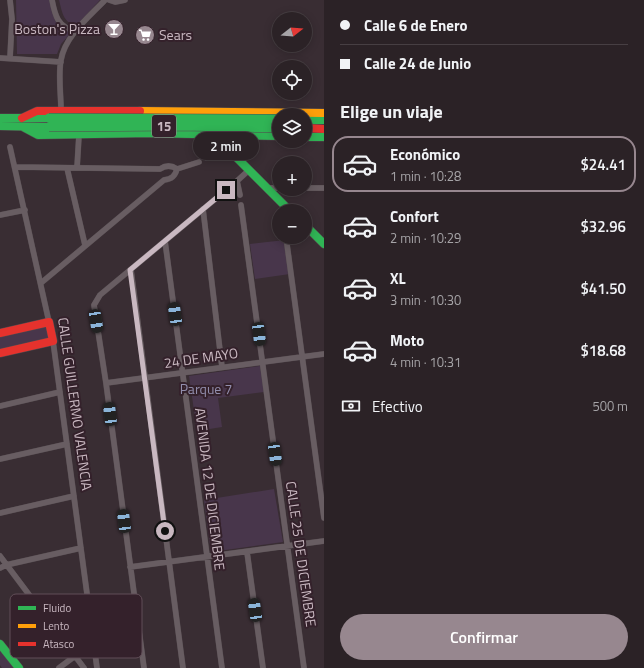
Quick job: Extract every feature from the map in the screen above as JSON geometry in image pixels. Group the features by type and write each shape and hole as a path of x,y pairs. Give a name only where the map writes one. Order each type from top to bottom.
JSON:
{"main road":[{"path":"272,114 61,110 34,111 23,122 38,135 150,133 272,136"},
{"path":"125,111 131,117 132,123 132,127 128,134"},
{"path":"149,112 143,116 141,123 144,130 150,133"},
{"path":"217,113 220,134 228,150 284,204"},
{"path":"312,113 324,113"},
{"name":"15","path":"0,118 23,122 272,119"},
{"path":"312,120 324,120"},
{"name":"15","path":"0,126 23,122"},
{"name":"15","path":"50,122 272,128"},
{"path":"312,128 324,129"},
{"path":"312,137 324,137"},
{"path":"312,233 324,244"},
{"path":"0,333 49,322"},
{"name":"CALLE GUILLERMO VALENCIA","path":"49,322 53,341"},
{"path":"0,353 53,341"},
{"path":"0,644 10,657"},
{"path":"11,658 19,668"}],"street":[{"path":"10,0 12,19 10,58"},
{"path":"52,0 59,23 64,27 75,31"},
{"path":"61,110 61,62 64,51 75,31 105,0"},
{"path":"109,0 115,2 125,0"},
{"path":"0,58 61,62"},
{"path":"77,168 79,135"},
{"name":"CALLE GUILLERMO VALENCIA","path":"10,147 49,322"},
{"path":"207,158 228,150"},
{"path":"41,282 164,180 173,177 177,169 199,162"},
{"path":"15,167 160,169 173,166 177,169"},
{"path":"67,168 85,245"},
{"path":"160,169 164,180"},
{"path":"134,594 106,383 94,305 100,295 249,170"},
{"path":"237,181 240,195"},
{"path":"312,188 324,188"},
{"name":"CALLE 25 DE DICIEMBRE","path":"241,205 304,668"},
{"path":"203,209 222,367"},
{"path":"0,215 25,210"},
{"name":"AVENIDA 12 DE DICIEMBRE","path":"165,241 222,668"},
{"path":"287,244 324,518"},
{"path":"130,270 183,668"},
{"name":"CALLE GUILLERMO VALENCIA","path":"53,341 87,594"},
{"name":"24 DE MAYO","path":"106,383 324,354"},
{"path":"0,406 60,392"},
{"path":"0,459 67,444"},
{"path":"0,513 74,496"},
{"path":"130,567 324,541"},
{"path":"0,568 6,565 81,548"},
{"path":"247,552 263,668"},
{"path":"0,556 28,594"},
{"path":"142,654 144,668"},
{"path":"59,668 72,658"},
{"path":"76,658 84,668"},
{"name":"CALLE GUILLERMO VALENCIA","path":"96,658 97,668"}],"green space":[{"path":"16,0 50,0 54,17 69,30 69,35 61,44 57,54 17,54"},
{"path":"59,0 100,0 77,25 66,20"},
{"path":"272,241 272,244 286,244 290,274 255,279 250,244"},
{"path":"47,326 49,339 0,350 0,337"},
{"name":"Parque 7","path":"260,366 264,392 218,398 222,427 197,431 189,376"},
{"path":"274,489 283,542 211,552 204,500"},
{"path":"0,648 15,668 2,668 0,665"}],"traffic: fast":[{"path":"0,118 49,118"},
{"path":"49,118 272,119"},
{"path":"312,120 324,120"},
{"path":"0,126 49,127"},
{"path":"49,127 182,126 272,128"},
{"path":"23,127 38,135 150,133 272,136"},
{"path":"219,130 224,143 229,150 283,204"},
{"path":"312,137 324,137"},
{"path":"312,232 324,244"},
{"path":"0,644 10,657"},
{"path":"11,658 19,668"}],"traffic: slow":[{"path":"140,111 324,113"}],"traffic: jam":[{"path":"22,118 37,111 140,111"},
{"path":"312,128 324,129"},
{"path":"0,333 49,322 53,341 0,353"}],"place":[{"name":"Boston's Pizza","path":"114,29"},
{"name":"Sears","path":"145,35"}],"route":[{"path":"165,531 130,270 226,190"}]}
